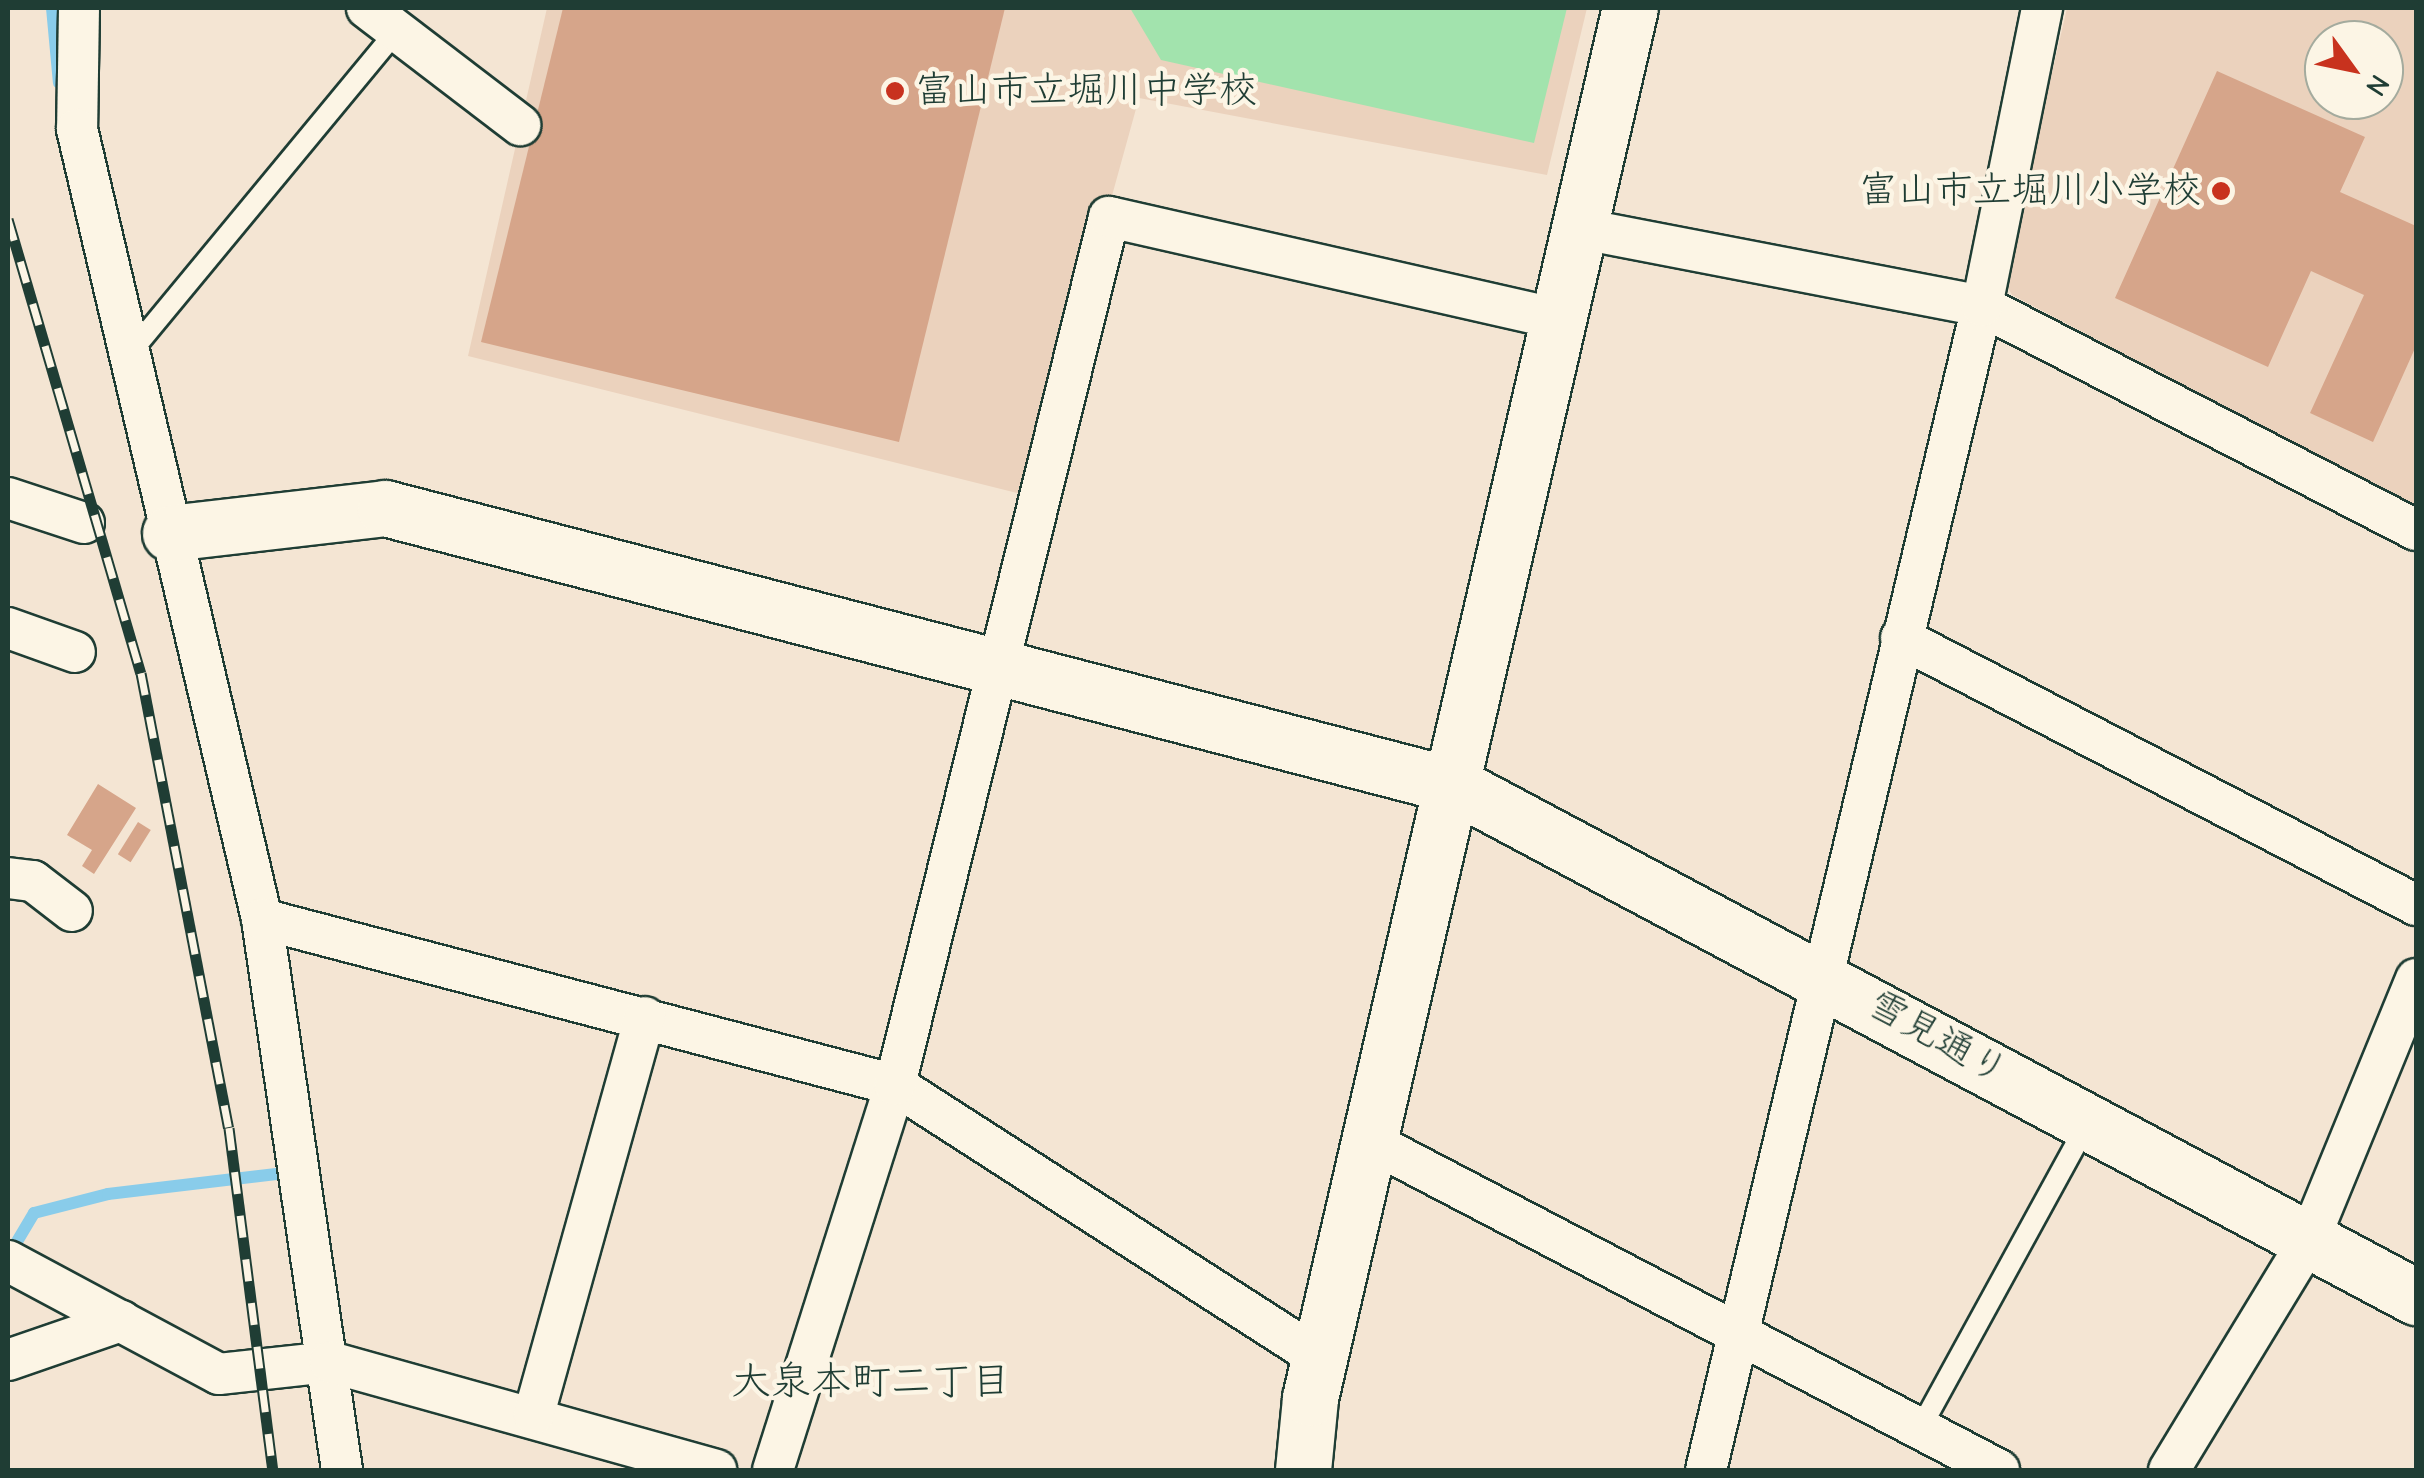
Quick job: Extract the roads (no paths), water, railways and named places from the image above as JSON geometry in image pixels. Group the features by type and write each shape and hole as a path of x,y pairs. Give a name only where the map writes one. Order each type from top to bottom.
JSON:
{"street":[{"path":"79,8 77,129 129,354 156,533 262,919 330,1362 342,1470"},
{"path":"1303,1470 1321,1358 1375,1144 1630,8"},
{"path":"1706,1470 1818,973 1982,306 2042,8"},
{"path":"382,19 520,126"},
{"path":"772,1470 895,1085 1004,668 1110,217 1558,319"},
{"path":"1582,229 1982,306 2416,530"},
{"path":"8,498 84,523"},
{"name":"雪見通り","path":"156,533 385,508 1456,786 1818,973 2416,1297"},
{"path":"8,628 76,652"},
{"path":"1901,638 2416,905"},
{"path":"8,878 33,880 72,911"},
{"path":"262,919 895,1085 1321,1358"},
{"path":"2169,1470 2309,1240 2416,979"},
{"path":"534,1414 644,1017"},
{"path":"1375,1144 1999,1470"},
{"path":"8,1261 219,1374 330,1362 534,1414 716,1470"},
{"path":"8,1360 121,1321"}],"lane":[{"path":"129,354 382,19"},
{"path":"1920,1429 2089,1120"}],"waterway":[{"path":"52,8 59,83"},
{"path":"9,1255 34,1213 108,1194 285,1173"}],"railway":[{"path":"8,219 141,673 229,1128 273,1470"}],"place":[{"name":"富山市立堀川中学校","path":"895,91"},
{"name":"富山市立堀川小学校","path":"2221,191"}],"district":[{"name":"大泉本町二丁目","path":"871,1381"}]}
